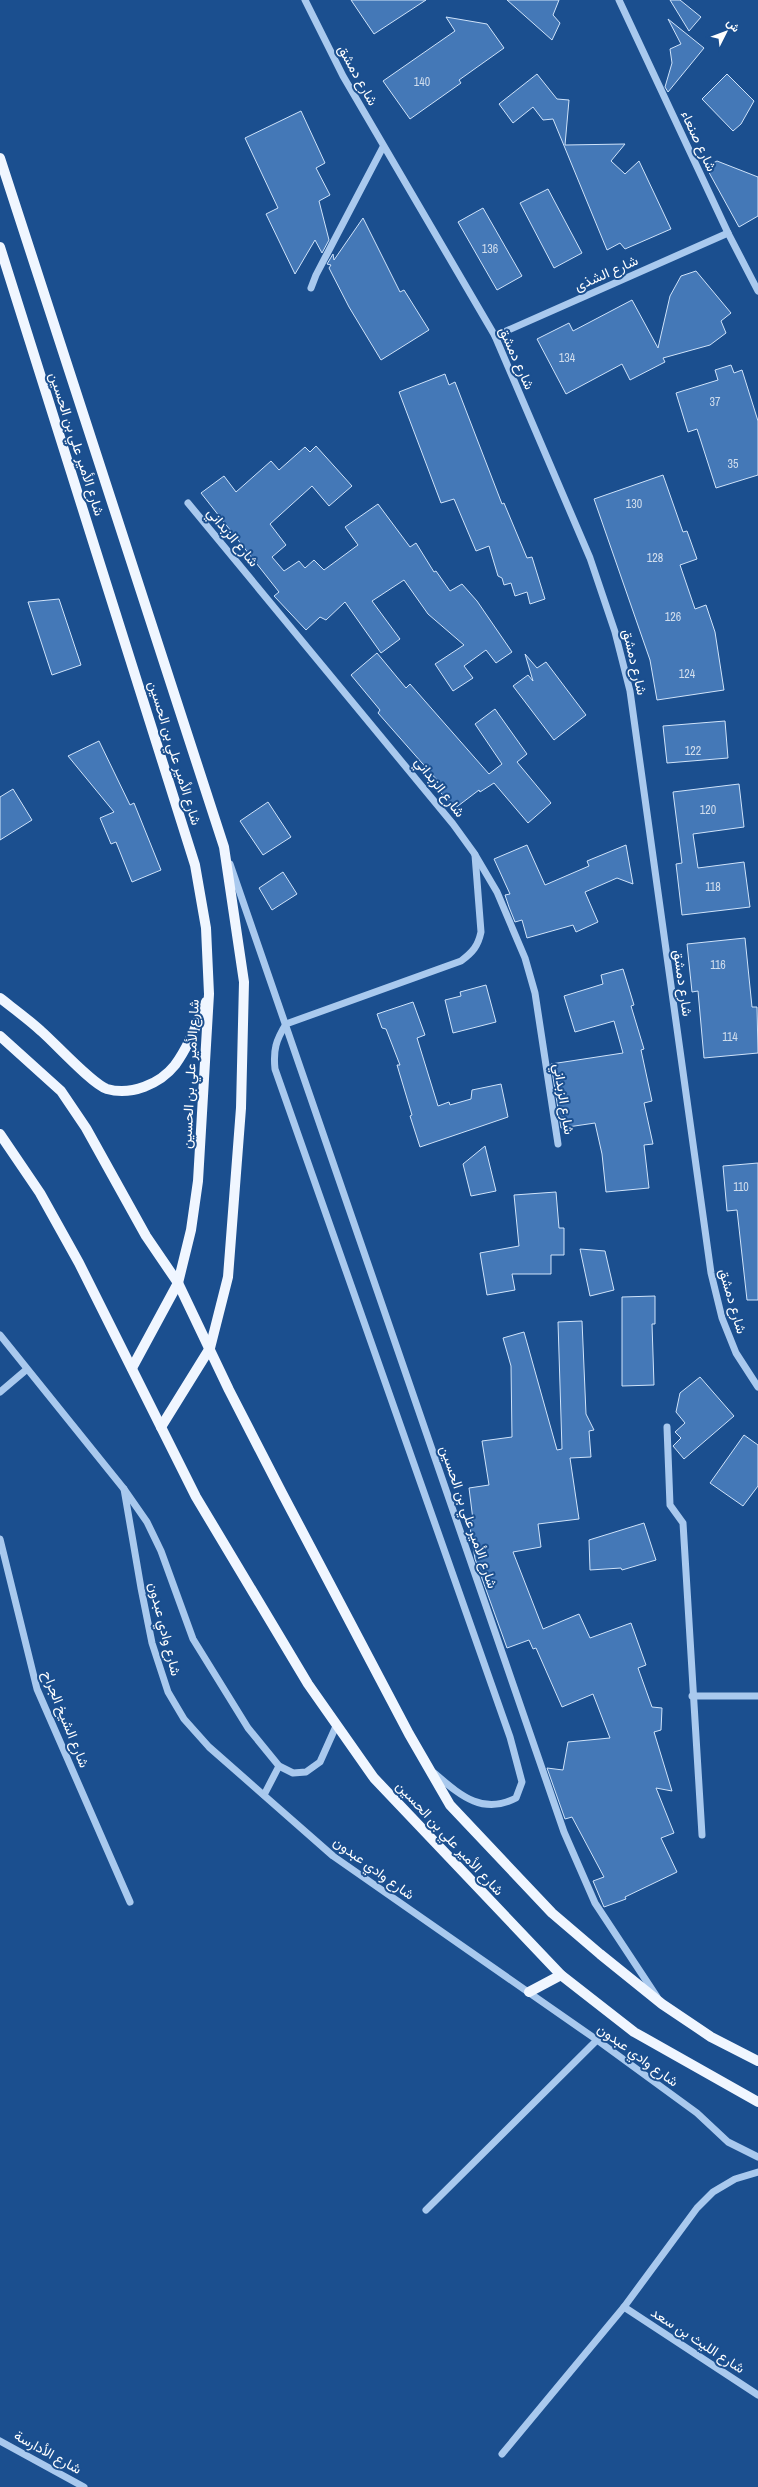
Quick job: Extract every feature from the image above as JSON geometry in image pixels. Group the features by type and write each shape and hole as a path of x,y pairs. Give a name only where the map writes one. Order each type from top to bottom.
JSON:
{"main road":[{"name":"شارع الأمير علي بن الحسين","path":"0,158 224,847 244,989 241,1108 233,1236 228,1277 210,1348 161,1427"},
{"name":"شارع الأمير علي بن الحسين","path":"0,247 195,866 206,928 209,994 198,1181 191,1230 178,1283 132,1368"},
{"path":"0,998 40,1030 72,1061 106,1089 132,1092 158,1080 175,1065 188,1044 209,994"},
{"name":"شارع الأمير علي بن الحسين","path":"0,1036 61,1091 86,1128 146,1236 178,1283 229,1390 282,1493 409,1734 450,1805 552,1913 662,2004 711,2037 758,2061"},
{"name":"شارع الأمير علي بن الحسين","path":"0,1134 40,1193 132,1368 196,1497 308,1684 374,1778 561,1975 634,2032 758,2102"},
{"path":"529,1992 561,1975"}],"street":[{"name":"شارع دمشق","path":"304,0 343,76 383,147 495,336 590,558 615,632 630,691 711,1272 722,1318 736,1353 758,1387"},
{"name":"شارع صنعاء","path":"618,0 728,232 758,291"},
{"path":"311,288 316,275 383,147"},
{"name":"شارع الشذى","path":"495,336 728,232"},
{"name":"شارع الزبداني","path":"188,503 403,762 474,853 497,892 525,958 535,993 558,1144"},
{"name":"شارع الأمير علي بن الحسين","path":"224,847 286,1024 358,1240 564,1832 595,1903 662,2004"},
{"path":"286,1024 462,961 472,953 478,944 481,932 474,853"},
{"name":"شارع الأمير علي بن الحسين","path":"286,1024 276,1040 274,1050 275,1069 510,1737 522,1782 516,1798 505,1804 482,1804 463,1797 431,1772"},
{"path":"0,1336 26,1370 124,1489 147,1522 161,1551 193,1640 248,1728 278,1766 292,1773 306,1772 320,1762 337,1724"},
{"path":"0,1392 26,1370"},
{"path":"667,1427 670,1505 683,1523 692,1696 702,1835"},
{"name":"شارع وادي عبدون","path":"124,1489 140,1588 152,1643 168,1692 184,1719 209,1747 333,1856 597,2040 697,2113 728,2142 758,2157"},
{"name":"شارع الشيخ الجراح","path":"0,1539 37,1689 130,1902"},
{"path":"692,1696 758,1696"},
{"path":"264,1795 278,1766"},
{"path":"426,2210 597,2040"},
{"path":"502,2454 624,2307 697,2208 714,2192 735,2179 758,2172"},
{"name":"شارع الليث بن سعد","path":"624,2307 758,2395"},
{"name":"شارع الأدارسة","path":"0,2440 84,2487"}],"building":[{"path":"351,0 426,0 374,34"},
{"path":"507,0 559,0 553,15 560,23 552,40"},
{"path":"670,0 680,0 701,17 689,31"},
{"path":"446,17 487,24 504,48 459,80 461,83 410,119 383,81 455,31"},
{"path":"668,19 704,48 668,92 665,87 672,63 670,49 681,44"},
{"path":"537,74 557,99 569,100 565,145 625,144 611,161 625,174 639,161 671,229 625,249 620,243 607,250 553,119 543,120 533,107 513,123 499,104"},
{"path":"727,74 754,101 741,124 733,131 702,99"},
{"path":"301,111 325,163 316,168 330,195 319,201 329,240 322,253 315,240 295,274 266,214 278,208 245,138"},
{"path":"717,161 758,177 758,216 739,227 706,167"},
{"path":"548,189 582,253 554,268 520,203"},
{"path":"483,208 522,276 497,290 458,222"},
{"path":"363,218 400,292 404,290 429,330 381,360 349,307 329,268 331,265 327,264 333,254 334,260"},
{"path":"696,271 731,313 721,321 726,333 710,345 663,358 665,362 630,380 622,364 566,394 537,339 569,323 573,331 632,300 658,348 670,296 681,276"},
{"path":"731,365 734,373 742,370 758,421 758,475 716,488 697,429 688,432 676,393 718,380 715,370"},
{"path":"445,374 449,385 455,382 502,504 504,503 527,558 532,557 545,599 530,604 527,592 515,596 511,583 504,585 502,578 498,576 489,546 476,551 454,499 441,503 399,392"},
{"path":"316,446 352,486 329,506 312,486 270,524 286,545 272,557 284,571 299,561 305,568 314,560 324,570 358,545 345,527 378,504 410,547 416,543 434,572 436,571 450,591 462,584 477,601 512,652 496,663 486,650 464,666 473,678 453,691 435,664 464,645 428,614 404,580 372,601 400,639 381,653 345,602 326,620 320,617 306,630 274,596 279,592 201,493 224,476 236,492 271,461 279,470 305,447 310,452"},
{"path":"663,475 683,532 687,531 697,559 680,565 695,609 706,605 715,632 724,690 657,700 650,660 594,499"},
{"path":"59,599 81,665 52,675 28,602"},
{"path":"377,653 406,688 410,684 489,774 502,764 475,724 495,709 527,754 517,762 551,803 528,823 494,783 480,792 479,790 454,809 433,783 437,780 378,713 380,710 351,675"},
{"path":"525,654 537,668 546,662 586,715 554,740 513,686 528,675 533,681"},
{"path":"725,721 728,758 667,763 663,726"},
{"path":"99,741 130,805 134,803 161,870 132,882 116,842 111,844 100,818 114,812 68,756"},
{"path":"739,784 744,827 693,834 698,868 744,862 750,907 682,915 676,864 682,863 673,792"},
{"path":"13,789 32,820 0,840 0,797"},
{"path":"268,802 291,837 263,855 240,821"},
{"path":"527,845 545,885 589,866 587,861 626,845 633,884 617,878 585,892 598,922 576,932 573,925 527,938 522,920 515,922 505,895 510,894 494,859"},
{"path":"283,872 297,894 272,910 259,888"},
{"path":"745,938 752,1007 757,1007 758,1053 704,1058 698,991 692,992 687,944"},
{"path":"623,969 634,1005 631,1006 644,1049 641,1050 652,1101 644,1103 653,1144 644,1145 649,1188 606,1192 602,1154 595,1123 561,1128 551,1064 623,1053 614,1021 575,1032 564,996 603,984 601,975"},
{"path":"486,985 496,1022 453,1033 445,1000 461,996 460,992"},
{"path":"413,1002 425,1035 417,1038 438,1106 449,1102 450,1105 471,1099 472,1090 501,1084 508,1117 420,1147 410,1116 412,1115 397,1065 400,1065 386,1029 382,1028 377,1014"},
{"path":"485,1146 496,1191 471,1196 463,1164"},
{"path":"758,1163 758,1300 747,1300 737,1210 727,1211 723,1166"},
{"path":"556,1192 559,1228 564,1228 564,1255 551,1255 551,1274 512,1274 515,1290 487,1295 480,1253 519,1246 514,1195"},
{"path":"580,1249 605,1251 614,1290 590,1296"},
{"path":"655,1296 655,1324 652,1324 654,1385 622,1386 622,1297"},
{"path":"582,1321 586,1414 594,1430 589,1431 591,1457 570,1458 579,1519 538,1524 541,1547 513,1552 543,1629 579,1614 590,1638 631,1623 646,1665 638,1668 652,1707 662,1708 661,1730 654,1732 672,1791 656,1788 674,1833 661,1838 677,1872 625,1897 626,1899 604,1907 593,1881 604,1877 572,1817 565,1819 547,1768 563,1770 568,1742 610,1738 593,1694 562,1707 536,1648 533,1649 529,1640 507,1648 475,1559 469,1521 473,1520 469,1488 489,1485 482,1441 512,1437 511,1366 503,1338 524,1332 557,1450 562,1449 558,1322"},
{"path":"700,1377 734,1416 684,1459 673,1446 681,1438 675,1432 685,1423 676,1412 680,1393"},
{"path":"744,1435 758,1445 758,1486 743,1506 710,1483"},
{"path":"644,1523 656,1560 622,1570 621,1568 590,1570 589,1540"}]}
